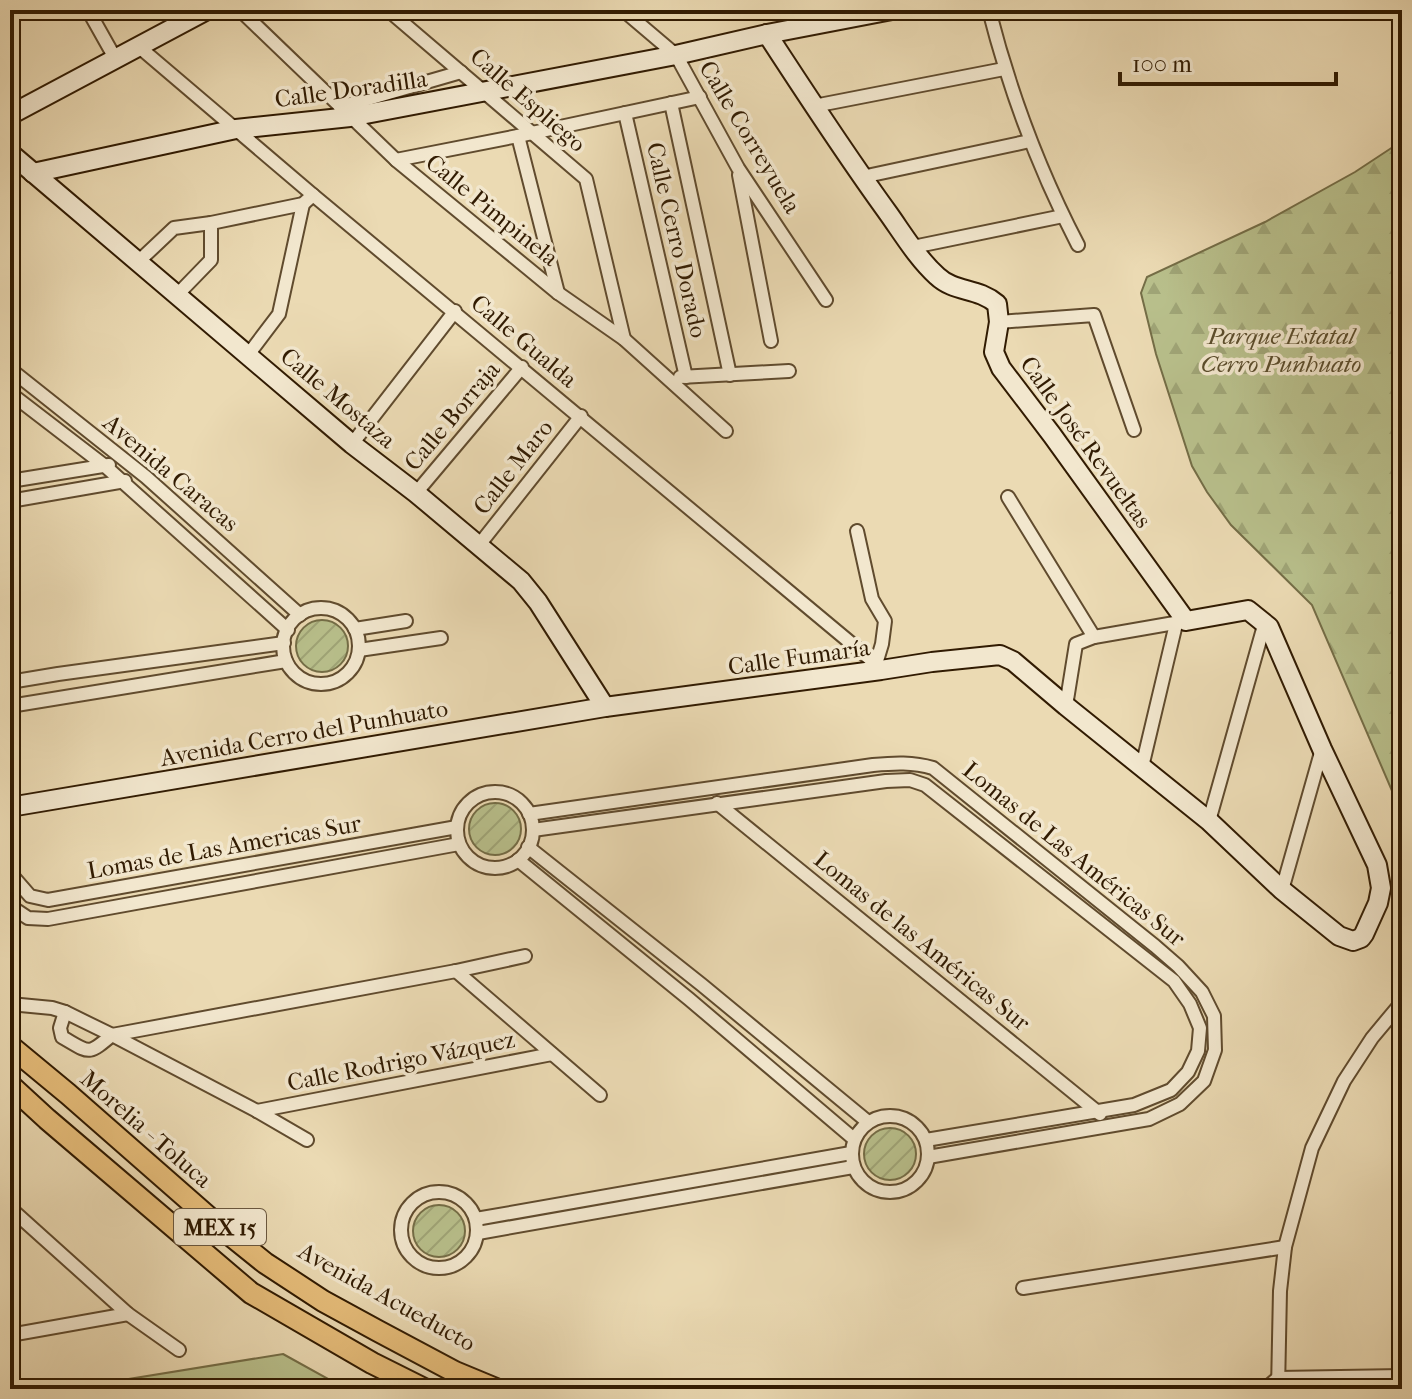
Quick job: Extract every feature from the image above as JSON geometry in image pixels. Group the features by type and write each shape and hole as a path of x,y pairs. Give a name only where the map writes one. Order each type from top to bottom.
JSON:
{"main road":[{"name":"Morelia - Toluca","path":"10,1044 265,1263 323,1301 486,1387"},
{"name":"MEX 15","path":"10,1085 251,1293 372,1363 424,1389"}],"street":[{"path":"88,10 115,58"},
{"path":"10,115 207,10"},
{"name":"Calle Pimpinela","path":"240,10 396,160 558,293 624,339 726,431"},
{"name":"Calle Espliego","path":"388,10 586,179 624,339"},
{"name":"Calle Correyuela","path":"623,10 676,55 738,168 826,300"},
{"name":"Calle Doradilla","path":"33,173 236,129 485,92 892,10"},
{"path":"989,10 1004,69 1030,141 1078,245"},
{"path":"767,34 862,177 937,277 952,287 987,295 997,304 999,322 1094,315 1134,430"},
{"name":"Calle Gualda","path":"138,46 236,129 308,199 455,311 879,667"},
{"path":"814,106 1004,69"},
{"path":"345,112 461,72"},
{"path":"396,160 700,97"},
{"path":"671,103 730,375"},
{"name":"Calle Cerro Dorado","path":"625,113 686,377"},
{"path":"518,136 558,293"},
{"path":"862,177 1030,141"},
{"name":"Calle Mostaza","path":"10,153 352,444 521,581 538,602 605,707"},
{"path":"738,168 771,341"},
{"path":"139,261 174,228 211,223 308,199 279,314 248,355"},
{"path":"913,247 1063,216"},
{"path":"177,295 211,260 211,223"},
{"path":"352,444 455,311"},
{"name":"Calle José Revueltas","path":"999,322 994,352 1001,368 1052,435 1181,623"},
{"name":"Calle Borraja","path":"416,493 522,367"},
{"name":"Avenida Caracas","path":"10,369 146,477 300,615"},
{"path":"665,377 789,371"},
{"name":"Avenida Caracas","path":"10,393 105,466 286,636"},
{"name":"Calle Maro","path":"479,545 581,416"},
{"path":"10,481 124,461"},
{"path":"10,501 146,477"},
{"path":"1008,497 1094,637"},
{"path":"857,531 872,599 885,621 879,667"},
{"path":"320,609 331,610 349,621 355,629 359,639 356,662 349,673 339,680 327,684 314,683 303,679 286,661 286,636 300,615 320,609"},
{"path":"1248,610 1269,627 1322,749 1367,839 1380,876 1378,903 1361,938 1353,941 1339,936 1282,890 1209,821 1066,706 1076,644 1094,637 1181,623 1248,610"},
{"path":"355,629 406,621"},
{"path":"1209,821 1265,622"},
{"path":"1142,767 1181,623"},
{"path":"10,682 286,636"},
{"path":"359,650 441,638"},
{"name":"Calle Fumaría","path":"605,707 879,667 1000,655 1013,661 1066,706"},
{"path":"10,706 286,661"},
{"path":"58,674 60,697"},
{"name":"Avenida Cerro del Punhuato","path":"10,807 605,707"},
{"path":"1282,890 1322,749"},
{"name":"Lomas de Las Américas Sur","path":"529,814 873,765 919,764 933,768 1064,873 1178,966 1202,992 1214,1016 1215,1050 1204,1081 1180,1104 1149,1119 928,1157"},
{"name":"Lomas de Las Américas Sur","path":"533,830 910,780 925,785 1174,981 1190,1004 1200,1028 1198,1051 1188,1072 1171,1090 1134,1105 926,1140"},
{"name":"Lomas de las Américas Sur","path":"703,790 1113,1125"},
{"path":"504,793 515,797 529,814 533,830 528,847 518,860 508,865 496,868 474,862 459,844 459,817 472,799 482,794 504,793"},
{"name":"Lomas de Las Americas Sur","path":"10,873 30,896 48,900 457,827"},
{"name":"Lomas de Las Americas Sur","path":"10,906 28,918 48,919 459,844"},
{"path":"528,847 868,1122"},
{"path":"518,860 854,1139"},
{"path":"252,864 256,881"},
{"path":"1054,888 1064,873"},
{"path":"65,1012 60,1028 62,1037 87,1051 94,1050 112,1035 525,956"},
{"path":"456,971 600,1095"},
{"path":"689,999 702,985"},
{"path":"1278,1384 1280,1291 1285,1247 1312,1148 1344,1081 1372,1038 1402,1002"},
{"path":"10,1004 65,1012 307,1140"},
{"name":"Avenida Acueducto","path":"10,1044 140,1145 265,1255 365,1317 471,1370 486,1387"},
{"name":"Calle Rodrigo Vázquez","path":"257,1111 552,1054"},
{"path":"10,1094 47,1119"},
{"path":"881,1116 894,1116 919,1128 926,1140 928,1157 924,1171 915,1183 902,1190 888,1192 873,1189 861,1180 853,1167 851,1153 854,1139 868,1122 881,1116"},
{"path":"477,1226 662,1185 851,1153"},
{"path":"477,1226 665,1200 853,1167"},
{"path":"662,1185 665,1200"},
{"path":"435,1192 461,1198 470,1207 477,1226 474,1246 467,1256 443,1268 418,1262 402,1240 404,1214 422,1195 435,1192"},
{"path":"10,1208 128,1314 179,1350"},
{"path":"1023,1288 1285,1247"},
{"path":"10,1335 128,1314"},
{"path":"1257,1389 1278,1384 1402,1376"}],"green space":[{"name":"Parque Estatal Cerro Punhuato","path":"1402,141 1402,814 1312,605 1231,525 1192,466 1156,354 1141,293 1147,277 1265,222 1355,172"},
{"path":"322,620 340,628 348,646 340,664 322,672 304,664 296,646 304,628"},
{"path":"495,803 513,811 521,829 513,847 495,855 477,847 469,829 477,811"},
{"path":"890,1128 908,1136 916,1154 908,1172 890,1180 872,1172 864,1154 872,1136"},
{"path":"439,1205 457,1213 465,1231 457,1249 439,1257 421,1249 413,1231 421,1213"},
{"path":"283,1354 341,1386 341,1389 67,1389"}]}
